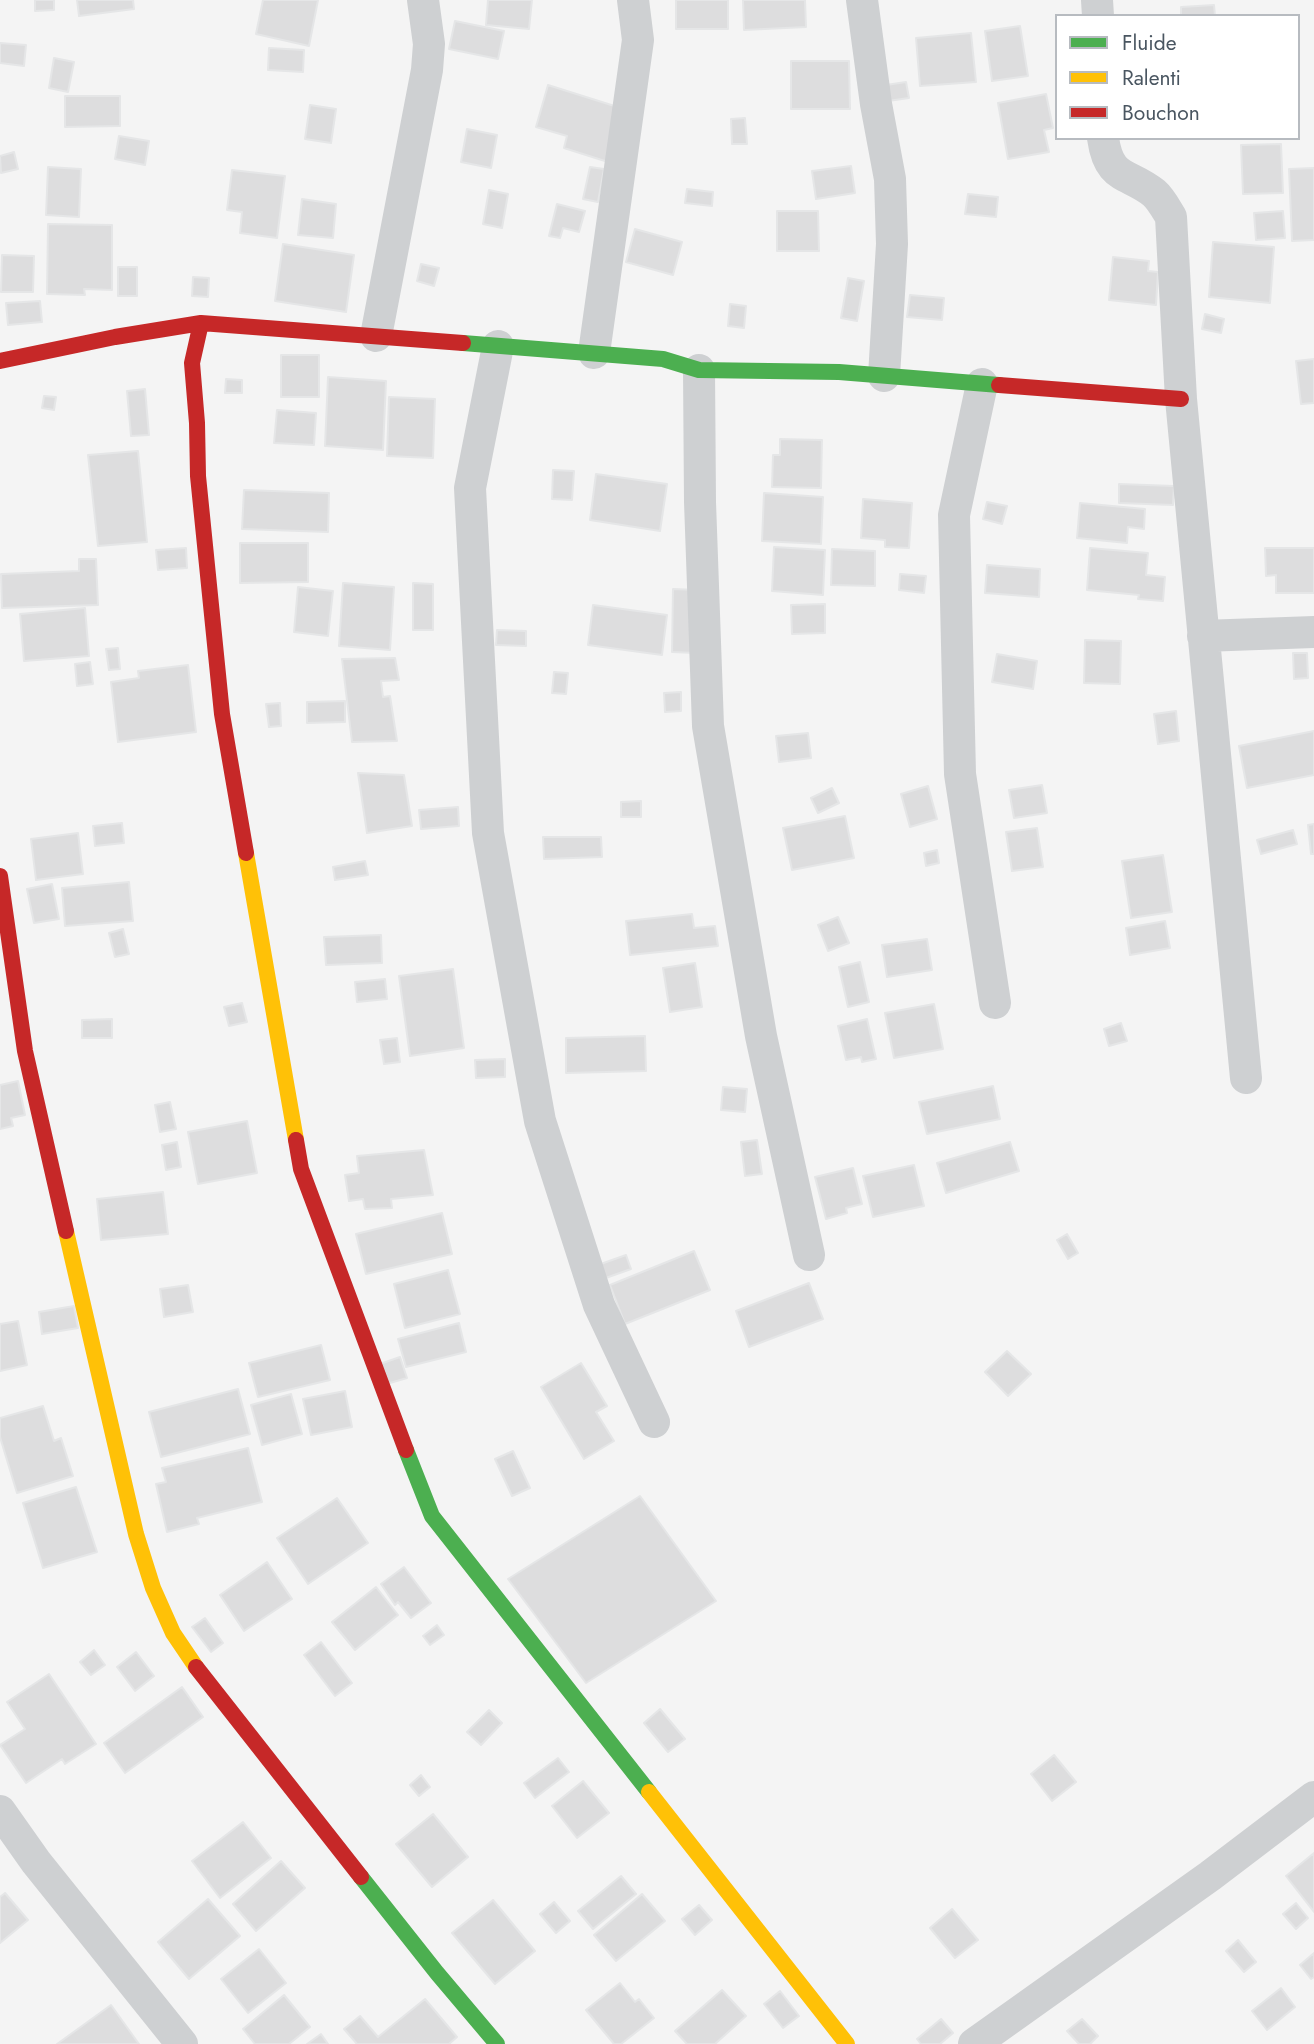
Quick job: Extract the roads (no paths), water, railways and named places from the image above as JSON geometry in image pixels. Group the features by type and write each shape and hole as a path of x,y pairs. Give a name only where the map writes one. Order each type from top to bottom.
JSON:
{"street":[{"path":"376,336 427,70 429,44 423,0"},
{"path":"594,353 638,40 633,0"},
{"path":"862,0 876,104 890,179 892,244 884,376"},
{"path":"1104,140 1111,166 1155,194 1171,216 1181,399 1246,1078"},
{"path":"201,323 192,363 198,476 222,714 302,1169 377,1376 432,1516 847,2044"},
{"path":"0,360 201,323 663,359 699,370 839,372 1181,399"},
{"path":"498,346 470,488 488,833 543,1132 599,1305 654,1422"},
{"path":"699,370 700,502 708,726 761,1036 809,1255"},
{"path":"982,384 954,515 959,760 995,1003"},
{"path":"1203,636 1314,632"},
{"path":"0,876 25,1051 125,1488 153,1588 173,1633 199,1671 428,1962 497,2044"},
{"path":"974,2044 1210,1876 1314,1797"},
{"path":"0,1811 36,1862 181,2044"}]}
